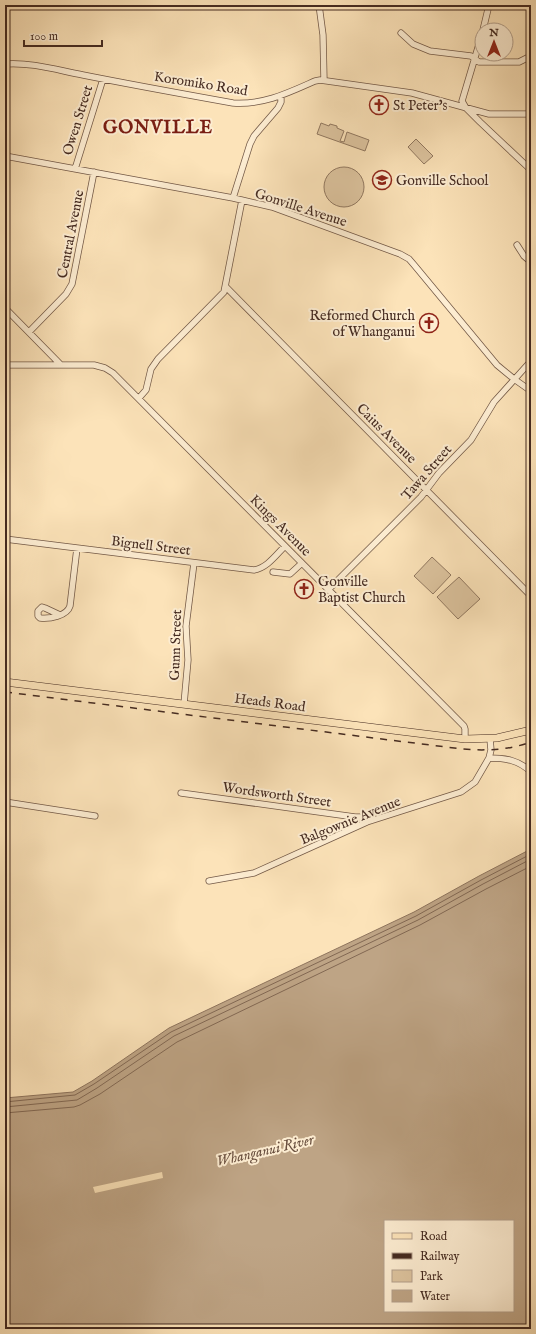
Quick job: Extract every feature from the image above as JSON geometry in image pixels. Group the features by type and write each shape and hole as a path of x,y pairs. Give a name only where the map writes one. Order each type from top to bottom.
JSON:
{"main road":[{"name":"Heads Road","path":"5,682 465,739 490,739 510,736 531,730"}],"street":[{"path":"319,5 323,35 324,80"},
{"path":"485,22 489,5"},
{"path":"401,33 413,44 430,51 471,56 474,58"},
{"path":"514,62 519,62 531,55"},
{"path":"474,62 462,101 466,108 531,170"},
{"name":"Koromiko Road","path":"5,64 30,64 233,103 254,103 281,96 315,81 324,80 412,93 489,114 531,114"},
{"name":"Owen Street","path":"75,169 103,79"},
{"path":"233,198 250,144 254,136 278,108 281,102 281,96"},
{"name":"Gonville Avenue","path":"5,156 233,198 272,207 404,256 416,266 497,365 531,391"},
{"name":"Central Avenue","path":"29,332 66,294 72,284 94,172"},
{"path":"139,398 146,390 152,369 158,359 224,292 242,200"},
{"path":"517,245 524,256 531,262"},
{"name":"Caius Avenue","path":"226,287 531,596"},
{"path":"5,308 60,364"},
{"name":"Tawa Street","path":"328,590 413,506 439,473 471,440 494,402 531,361"},
{"path":"5,365 60,364"},
{"name":"Kings Avenue","path":"60,364 94,365 105,368 113,373 464,726 465,739"},
{"name":"Bignell Street","path":"5,539 254,570 266,565 285,546"},
{"path":"60,615 65,614 69,610 77,548"},
{"name":"Gunn Street","path":"184,704 188,660 186,626 194,562"},
{"path":"273,572 290,574 302,563"},
{"name":"Balgownie Avenue","path":"209,881 254,873 367,822 466,789 475,782 489,758 491,750 490,739"},
{"path":"489,758 504,759 516,762 523,765 531,772"},
{"name":"Wordsworth Street","path":"181,793 355,816 360,817 367,822"},
{"path":"5,802 95,816"}],"green space":[{"path":"321,123 329,126 330,124 337,126 337,128 344,131 340,141 344,142 347,132 369,140 365,151 317,134"},
{"path":"416,139 433,156 424,164 408,147"},
{"path":"344,167 352,169 358,173 362,179 364,187 362,195 358,201 352,205 344,207 336,205 330,201 326,195 324,187 326,179 330,173 336,169"},
{"path":"432,557 451,575 433,594 414,576"},
{"path":"459,577 480,599 458,619 437,597"}],"water":[{"name":"Whanganui River","path":"531,849 531,1329 5,1329 5,1098 73,1092 92,1081 169,1028 414,912"}],"pier":[{"path":"162,1172 163,1178 95,1193 93,1187"}],"railway":[{"path":"5,692 462,749 497,749 514,747 531,742"}],"place":[{"name":"St Peter's","path":"379,105"},
{"name":"Gonville School","path":"382,180"},
{"name":"Reformed Church of Whanganui","path":"429,323"},
{"name":"Gonville Baptist Church","path":"304,589"}],"district":[{"name":"GONVILLE","path":"158,127"}]}
